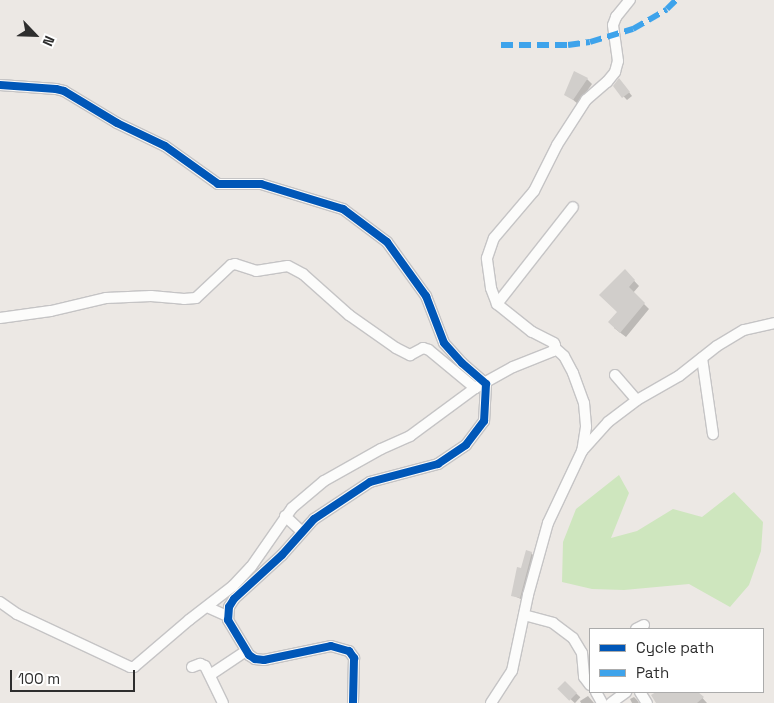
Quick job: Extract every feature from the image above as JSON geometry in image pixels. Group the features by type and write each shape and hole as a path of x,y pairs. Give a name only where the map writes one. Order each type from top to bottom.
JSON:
{"street":[{"path":"491,703 512,671 524,615 548,523 582,451 586,427 584,404 573,373 564,356 555,348 554,343 532,332 497,304 491,288 487,258 490,245 534,190 557,145 586,100 607,82 615,72 618,61 613,25 616,17 630,0"},
{"path":"0,85 56,88 64,91 117,123 164,146 218,184 261,184 343,209 387,242 426,296 444,343 462,363 486,384"},
{"path":"497,304 573,207"},
{"path":"0,318 51,311 106,298 151,296 184,299 196,298 231,265 235,264 256,271 288,266 303,274 349,314 396,348 410,355 424,348 429,350 475,388"},
{"path":"582,451 608,422 638,400 679,376 734,335 744,330 774,323"},
{"path":"0,602 17,614 132,668 140,664 233,586 247,572 285,516 324,481 381,449 410,436 475,388 486,384 513,367 555,348"},
{"path":"702,358 713,434"},
{"path":"615,375 638,400"},
{"path":"227,616 234,599 282,555 314,519 370,482 438,464 466,445 484,421 486,384"},
{"path":"285,516 302,532"},
{"path":"206,607 227,616 251,658 259,660 331,646 346,648 354,658 353,703"},
{"path":"524,615 538,617 562,628 578,644 587,657 584,676 589,684"},
{"path":"210,674 246,651"},
{"path":"192,667 202,664 210,674 223,703"},
{"path":"611,703 625,693"}],"green space":[{"path":"619,475 629,493 611,538 637,531 673,509 702,517 734,492 763,522 761,551 749,585 730,607 689,584 624,590 592,589 562,582 563,542 576,509"}],"building":[{"path":"574,71 588,78 573,100 564,95"},
{"path":"619,78 630,92 622,98 613,86"},
{"path":"625,269 635,280 629,287 645,303 620,333 608,322 617,312 599,295"},
{"path":"526,550 532,552 520,598 511,596 517,567 521,568"},
{"path":"565,681 577,693 569,701 557,689"},
{"path":"654,693 699,693 704,697 697,703 656,703 651,695"}],"marked path":[{"path":"501,45 568,45 590,42 633,29 667,9 676,0"}],"cycle path":[{"path":"0,85 64,91 117,123 165,146 218,184 261,184 343,209 387,242 426,296 444,343 462,363 486,384 484,421 466,445 438,464 370,482 314,519 282,555 234,599 229,607 228,620 249,655 255,659 264,660 331,646 349,651 354,658 353,703"}]}
